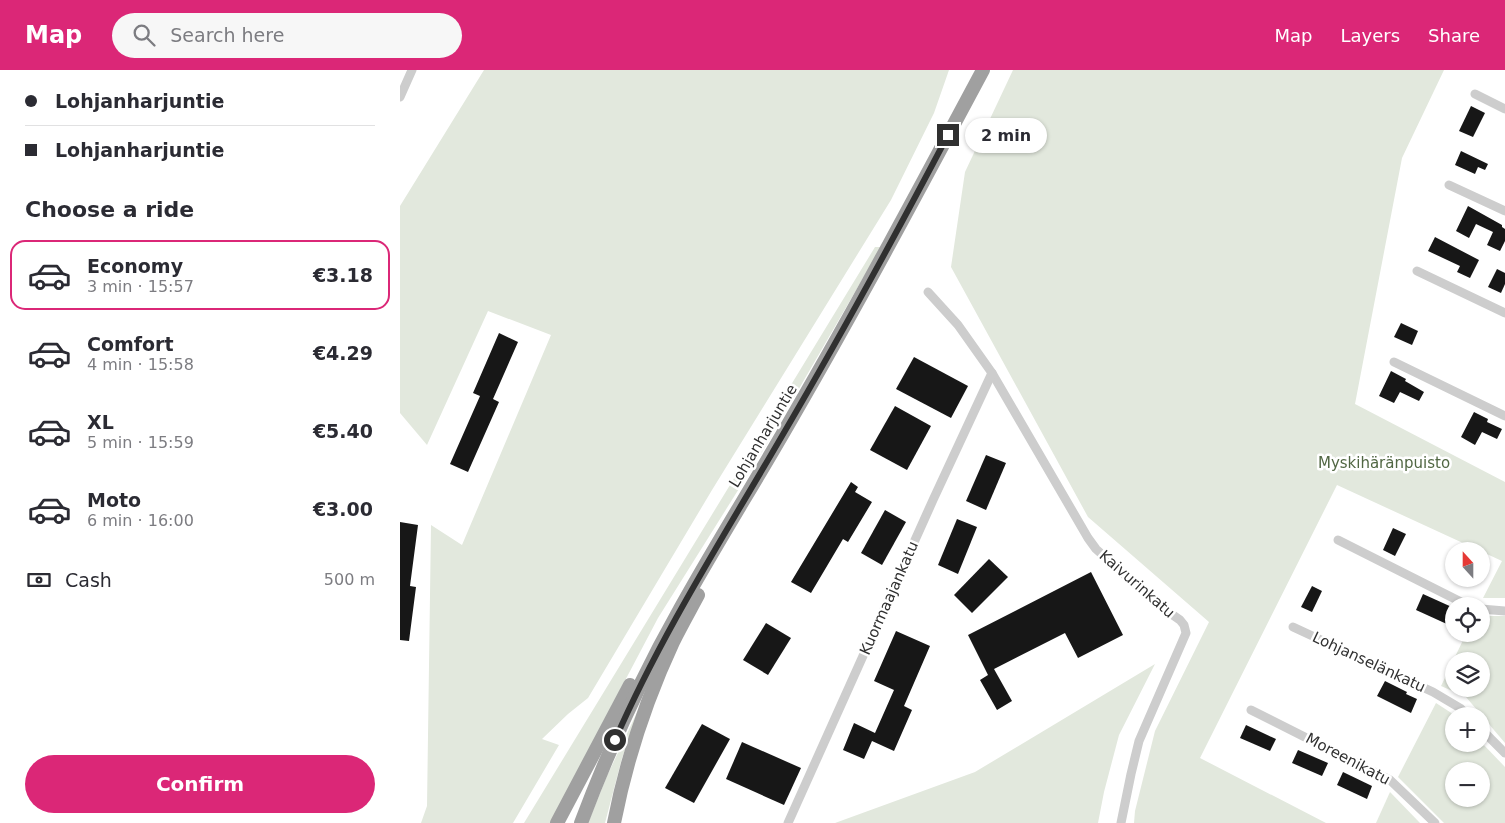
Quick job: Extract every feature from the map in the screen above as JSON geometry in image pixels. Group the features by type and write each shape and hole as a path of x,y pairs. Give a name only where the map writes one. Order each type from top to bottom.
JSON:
{"highway":[{"name":"Lohjanharjuntie","path":"581,823 601,771 629,708 663,640 820,371 983,70"},
{"path":"614,823 621,786 649,700 673,643 745,497"},
{"path":"557,823 655,637 706,564"}],"street":[{"path":"400,98 412,70"},
{"path":"1475,94 1505,109"},
{"path":"1449,185 1505,211"},
{"path":"1417,271 1505,313"},
{"name":"Kaivurinkatu","path":"928,292 958,325 992,373 1096,549 1157,604 1180,620 1186,629 1186,633 1139,742 1121,823"},
{"path":"1394,362 1505,416"},
{"name":"Kuormaajankatu","path":"788,823 992,373"},
{"path":"1338,540 1451,597"},
{"path":"1490,609 1505,610"},
{"name":"Lohjanselänkatu","path":"1293,627 1433,692 1458,707"},
{"name":"Moreenikatu","path":"1251,710 1390,780 1435,823"},
{"path":"1490,738 1505,753"}],"green space":[{"path":"484,70 949,70 934,113 891,200 712,490 588,698 542,739 559,745 513,823 421,823 427,806 431,525 462,545 551,335 488,311 427,445 400,413 400,206"},
{"name":"Myskihäränpuisto","path":"1013,70 1444,70 1402,158 1355,404 1505,482 1505,598 1484,597 1488,588 1490,588 1502,561 1490,555 1490,542 1461,542 1337,485 1200,758 1326,823 1134,823 1135,811 1155,731 1209,622 1088,517 951,267 965,172"},
{"path":"875,247 881,247 767,444 658,618 550,823 524,823"},
{"path":"1490,616 1505,616 1505,743 1490,725 1490,707 1474,707 1466,697 1490,697 1490,652 1457,652 1462,642 1490,642"},
{"path":"1155,664 1119,735 1098,823 835,823 975,772"},
{"path":"1445,678 1445,688 1441,686"},
{"path":"648,689 622,758 605,823 588,823 607,776"},
{"path":"1436,703 1445,709 1445,752 1490,751 1505,767 1505,823 1444,823 1398,777"},
{"path":"1390,792 1420,823 1376,823"}],"building":[{"path":"1471,106 1485,113 1473,137 1459,131"},
{"path":"1461,151 1488,164 1485,170 1478,167 1475,174 1455,165"},
{"path":"1468,206 1502,225 1505,229 1505,241 1500,251 1487,245 1493,232 1476,224 1469,238 1456,231"},
{"path":"1435,237 1479,260 1470,278 1457,272 1460,266 1428,251"},
{"path":"1497,269 1505,273 1505,284 1501,293 1488,287"},
{"path":"1401,323 1418,331 1412,345 1394,337"},
{"path":"499,333 518,342 493,399 499,402 468,472 450,464 480,396 473,393"},
{"path":"914,357 968,386 951,418 896,389"},
{"path":"1391,371 1424,392 1419,401 1400,392 1394,403 1379,396"},
{"path":"895,406 931,426 907,470 870,450"},
{"path":"1474,412 1488,419 1487,422 1502,429 1497,439 1482,432 1475,445 1461,437"},
{"path":"986,455 1006,463 986,510 966,501"},
{"path":"851,482 858,487 855,492 872,502 848,542 843,539 811,593 791,582"},
{"path":"885,510 906,522 882,565 861,553"},
{"path":"957,519 977,527 958,574 938,565"},
{"path":"400,522 418,525 410,586 416,587 409,641 400,640"},
{"path":"1393,528 1406,534 1395,556 1383,550"},
{"path":"989,559 1008,577 972,613 954,595"},
{"path":"1091,572 1123,635 1078,658 1065,633 994,669 1012,701 997,710 980,680 988,675 968,635"},
{"path":"1312,586 1322,591 1312,612 1301,607"},
{"path":"1423,594 1445,604 1445,623 1416,610"},
{"path":"766,623 791,638 768,675 743,660"},
{"path":"896,631 930,646 904,706 912,710 894,751 872,741 864,759 843,750 854,723 875,733 894,690 874,681"},
{"path":"1385,681 1417,699 1411,713 1377,696"},
{"path":"702,724 730,739 694,803 665,788"},
{"path":"1246,725 1276,739 1270,751 1240,738"},
{"path":"742,742 801,768 784,805 726,779"},
{"path":"1298,750 1328,763 1322,776 1292,763"},
{"path":"1343,772 1372,786 1367,799 1337,785"}],"route":[{"path":"615,740 629,708 680,609 820,371 948,135"}]}
